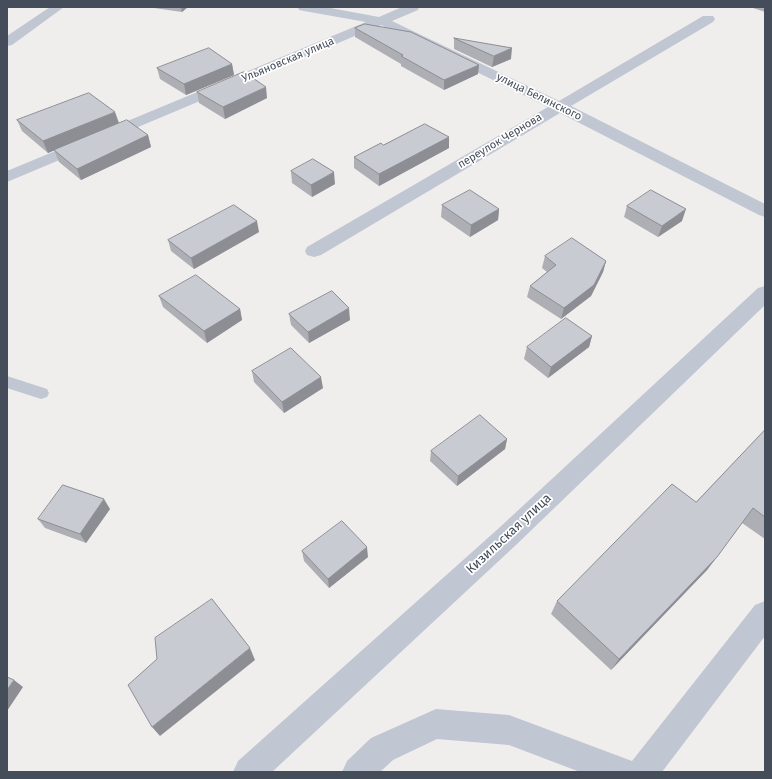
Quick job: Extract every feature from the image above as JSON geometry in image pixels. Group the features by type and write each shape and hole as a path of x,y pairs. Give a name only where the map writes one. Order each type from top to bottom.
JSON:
{"street":[{"path":"7,42 58,7"},
{"name":"улица Белинского","path":"304,7 382,21 558,106 765,211"},
{"name":"Ульяновская улица","path":"7,177 413,7"},
{"name":"переулок Чернова","path":"314,251 708,19"},
{"name":"Кизильская улица","path":"249,772 508,536 765,293"},
{"path":"643,772 765,614"},
{"path":"358,772 382,749 436,724 509,730 621,772"}],"lane":[{"path":"7,382 42,393"}],"building":[{"path":"365,24 411,32 479,65 444,80 355,28"},
{"path":"454,38 512,48 494,56"},
{"path":"209,48 232,64 184,84 157,68"},
{"path":"244,72 266,87 223,107 197,92"},
{"path":"89,93 115,112 43,141 17,120"},
{"path":"127,120 148,135 77,169 54,150"},
{"path":"425,124 449,137 379,174 354,157 381,143 383,145"},
{"path":"313,159 334,172 311,185 291,171"},
{"path":"470,190 499,209 471,225 442,205"},
{"path":"651,190 686,209 662,226 627,206"},
{"path":"234,205 257,221 191,258 168,240"},
{"path":"572,238 606,261 594,285 564,308 530,286 556,265 545,256"},
{"path":"196,275 240,309 204,331 159,296"},
{"path":"332,291 349,308 308,332 289,314"},
{"path":"566,318 592,336 551,367 527,347"},
{"path":"291,348 321,377 282,402 252,371"},
{"path":"480,415 507,439 458,476 431,451"},
{"path":"765,430 765,517 753,508 717,557 619,659 557,601 672,484 696,502"},
{"path":"63,485 104,499 80,534 38,519"},
{"path":"342,521 367,547 328,579 302,551"},
{"path":"212,599 250,648 152,727 128,685 157,659 155,638"},
{"path":"7,677 14,680 7,690"}]}
